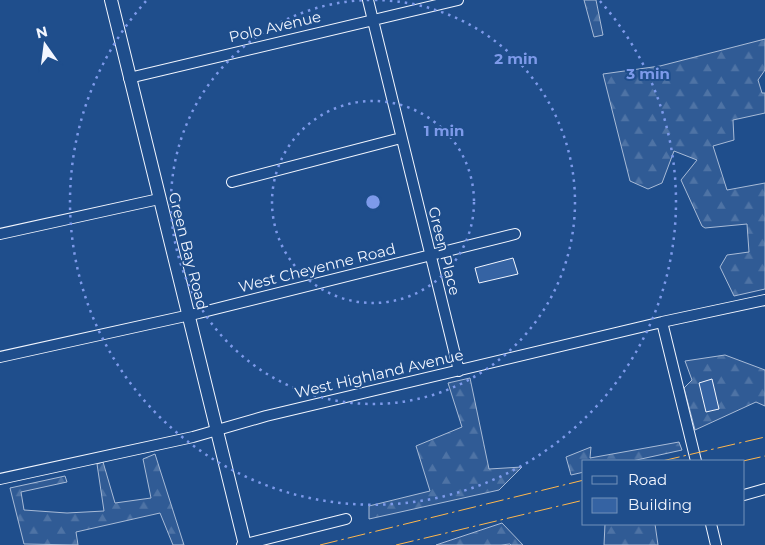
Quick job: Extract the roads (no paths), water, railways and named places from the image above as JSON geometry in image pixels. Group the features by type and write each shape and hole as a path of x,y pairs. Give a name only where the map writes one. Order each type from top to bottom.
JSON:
{"main road":[{"name":"Green Bay Road","path":"110,0 244,545"}],"street":[{"name":"Green Place","path":"368,0 429,255 459,371"},
{"name":"Polo Avenue","path":"129,78 458,0"},
{"path":"232,182 401,138"},
{"path":"0,234 159,199"},
{"name":"West Cheyenne Road","path":"0,357 187,316 515,234"},
{"name":"West Highland Avenue","path":"0,479 216,431 266,416 662,322 765,300"},
{"path":"662,322 696,460"},
{"path":"745,495 765,489"},
{"path":"244,545 346,519"},
{"path":"711,525 716,545"}]}
